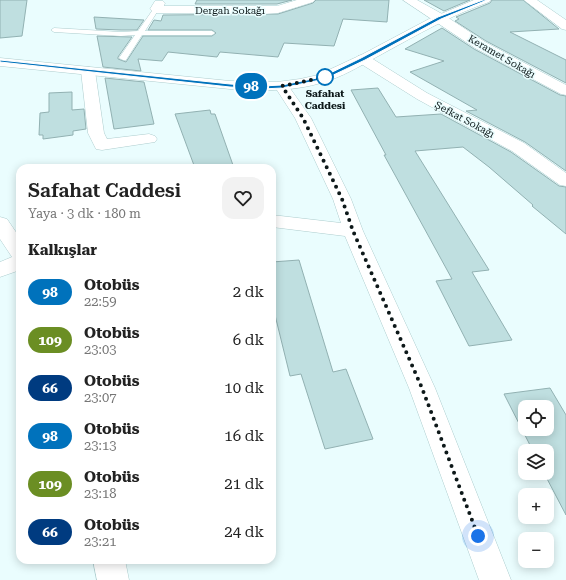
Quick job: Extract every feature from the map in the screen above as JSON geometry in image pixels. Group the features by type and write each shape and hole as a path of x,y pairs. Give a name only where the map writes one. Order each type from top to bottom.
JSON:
{"street":[{"name":"Dergah Sokağı","path":"158,6 264,10 278,9 309,0"},
{"path":"409,0 440,18"},
{"path":"0,62 230,85 262,87 282,86 323,78 363,59 440,18 485,0"},
{"path":"530,0 566,26"},
{"name":"Keramet Sokağı","path":"440,18 480,45 566,91"},
{"name":"Şefkat Sokağı","path":"363,59 422,96 518,147 566,181"},
{"path":"88,71 96,133 102,145 149,138"},
{"path":"282,86 306,125 342,199 353,231 422,388 495,580"},
{"path":"276,221 353,231"},
{"path":"0,223 16,248"},
{"path":"0,270 16,264"},
{"path":"109,564 113,580"}],"lane":[{"path":"123,58 158,6"},
{"path":"54,30 121,34 162,32 212,33"}],"building":[{"path":"0,0 27,0 22,36 0,38"},
{"path":"197,0 292,0 277,4 195,4"},
{"path":"316,0 389,0 387,22 343,19 334,46 284,43 278,57 220,52 217,57 168,52 162,61 138,59 141,71 103,67 97,36 132,37 118,57 118,59 126,62 143,36 212,36 216,33 212,30 148,30 154,20 161,21 163,15 278,14 313,3"},
{"path":"424,0 470,0 444,11"},
{"path":"492,0 523,0 559,29 510,32 566,60 566,83 486,41 455,21 459,19 456,17 490,3"},
{"path":"94,17 144,20 137,30 96,29"},
{"path":"442,28 474,49 560,95 566,96 566,171 525,142 466,111 477,110 410,72 444,61 405,49"},
{"path":"105,78 144,82 154,124 114,129"},
{"path":"378,88 396,117 441,114 511,152 559,186 566,187 566,234 489,167 463,147 415,151 489,270 472,272 512,340 469,346 436,281 452,279 384,155 386,155 351,90"},
{"path":"72,92 72,110 84,109 86,129 73,131 73,135 43,139 43,135 39,135 40,113 49,112 49,93"},
{"path":"210,110 211,114 215,114 233,164 194,164 175,114"},
{"path":"299,260 333,372 346,369 373,439 325,449 301,374 290,376 276,319 276,262"},
{"path":"550,388 566,415 566,515 554,492 554,488 552,488 548,480 554,480 554,444 529,444 525,436 554,436 554,400 518,400 518,422 504,394"}],"bus line":[{"name":"98","path":"0,62 230,85 262,87 282,86 323,78 363,59 440,18 485,0"}],"place":[{"name":"Safahat Caddesi","path":"325,77"}],"route":[{"path":"325,77 282,86 303,118 342,199 353,231 422,388 478,536"}]}
